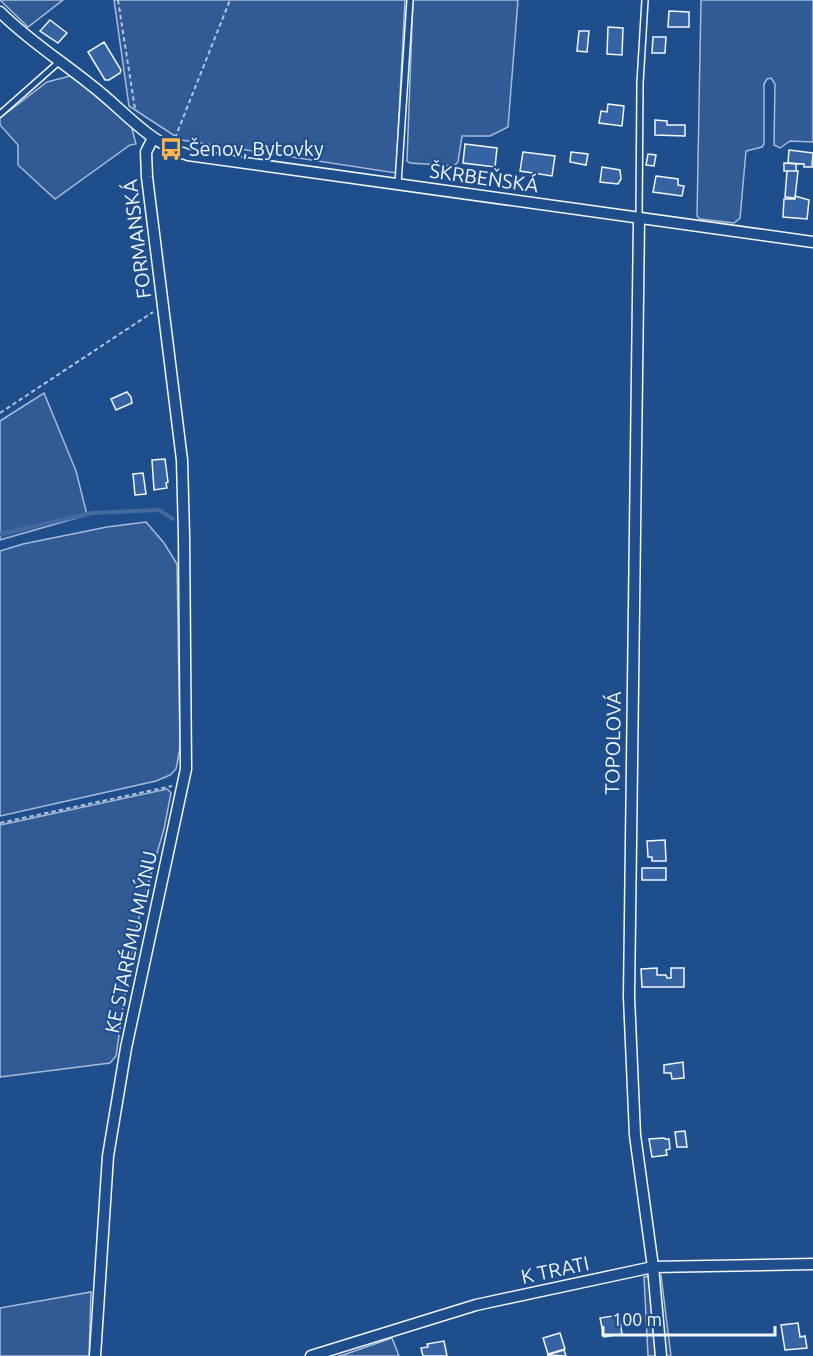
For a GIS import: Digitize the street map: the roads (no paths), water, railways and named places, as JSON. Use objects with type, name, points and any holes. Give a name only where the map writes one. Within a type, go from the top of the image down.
[{"type":"street","points":[[0,12],[93,86],[153,138]]},
{"type":"street","name":"ŠKRBEŇSKÁ","points":[[153,138],[171,150],[207,158],[813,242]]},
{"type":"street","name":"FORMANSKÁ","points":[[153,138],[146,152],[147,177],[182,460],[184,535]]},
{"type":"street","name":"TOPOLOVÁ","points":[[639,219],[628,997],[635,1135],[653,1267],[661,1356]]},
{"type":"street","name":"KE STARÉMU MLÝNU","points":[[95,1356],[108,1156],[126,1048],[186,769],[184,535]]},
{"type":"street","name":"K TRATI","points":[[311,1356],[476,1305],[653,1267],[813,1264]]},
{"type":"lane","points":[[398,184],[410,0]]},
{"type":"lane","points":[[639,219],[640,83],[645,0]]},
{"type":"lane","points":[[0,114],[60,61]]},
{"type":"waterway","points":[[0,534],[92,513],[159,510],[173,519]]},
{"type":"place","name":"Šenov, Bytovky","points":[[171,149]]}]
